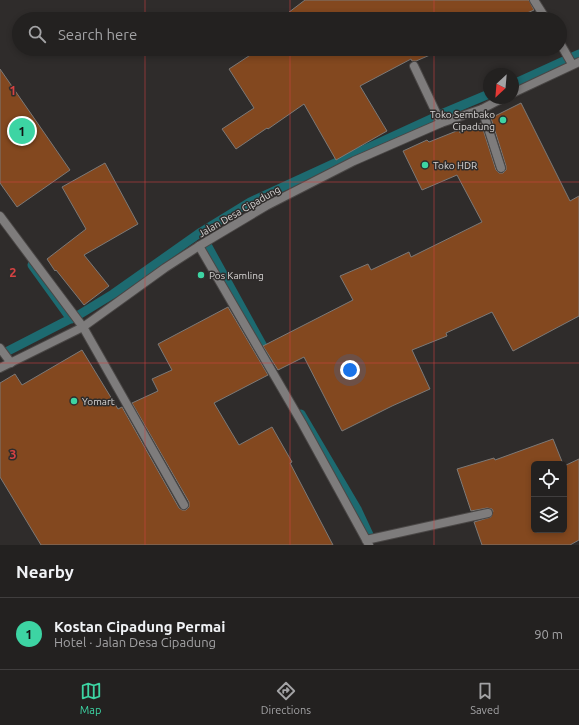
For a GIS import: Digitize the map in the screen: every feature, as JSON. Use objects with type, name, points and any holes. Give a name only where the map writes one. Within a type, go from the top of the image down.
[{"type":"street","points":[[534,0],[542,12]]},
{"type":"street","points":[[519,90],[576,63],[567,52]]},
{"type":"street","points":[[414,66],[441,124]]},
{"type":"street","name":"Jalan Desa Cipadung","points":[[0,368],[83,327],[165,268],[266,206],[354,161],[490,104]]},
{"type":"street","points":[[482,108],[501,168]]},
{"type":"street","points":[[0,216],[83,327],[184,505]]},
{"type":"street","points":[[199,246],[302,423],[367,542],[488,513]]},
{"type":"street","points":[[0,348],[11,363]]},
{"type":"building","points":[[305,0],[529,0],[534,10],[529,12],[289,12]]},
{"type":"building","points":[[249,56],[428,56],[416,61],[412,61],[411,59],[360,86],[387,131],[336,160],[304,104],[236,149],[222,129],[254,108],[229,69]]},
{"type":"building","points":[[0,69],[70,170],[17,207],[0,183]]},
{"type":"building","points":[[521,103],[570,201],[579,196],[579,316],[513,351],[492,312],[446,333],[447,336],[412,350],[430,389],[342,431],[304,357],[278,370],[263,346],[353,300],[340,276],[368,264],[371,270],[409,252],[411,257],[482,222],[457,175],[422,190],[403,151],[427,140],[429,142],[459,130],[460,133],[481,123],[496,170],[499,173],[503,173],[506,170],[506,166],[491,118]]},
{"type":"building","points":[[105,163],[138,224],[84,255],[109,286],[84,305],[56,270],[55,271],[47,259],[86,229],[62,187]]},
{"type":"building","points":[[228,307],[268,375],[214,403],[239,445],[272,427],[292,462],[290,463],[333,545],[41,545],[0,477],[0,383],[15,374],[22,385],[82,350],[118,409],[122,407],[179,508],[186,510],[189,507],[189,502],[132,403],[158,391],[152,379],[172,370],[158,344]]},
{"type":"building","points":[[553,439],[562,461],[531,461],[531,533],[567,533],[567,465],[579,459],[579,540],[570,545],[482,545],[474,522],[491,517],[493,511],[492,509],[487,508],[471,511],[457,469],[494,458],[495,460]]},
{"type":"waterway","points":[[570,58],[579,54]]},
{"type":"waterway","points":[[519,81],[568,59]]},
{"type":"waterway","points":[[439,115],[483,97]]},
{"type":"waterway","points":[[77,316],[113,294],[201,232],[250,202],[435,117]]},
{"type":"waterway","points":[[206,243],[270,359]]},
{"type":"waterway","points":[[32,265],[71,319]]},
{"type":"waterway","points":[[6,352],[74,317]]},
{"type":"waterway","points":[[301,414],[357,509],[370,537]]},
{"type":"place","name":"Toko Sembako Cipadung","points":[[503,120]]},
{"type":"place","name":"Kostan Cipadung Permai","points":[[22,131]]},
{"type":"place","name":"Toko HDR","points":[[425,165]]},
{"type":"place","name":"Pos Kamling","points":[[201,275]]},
{"type":"place","name":"Yomart","points":[[74,401]]}]
